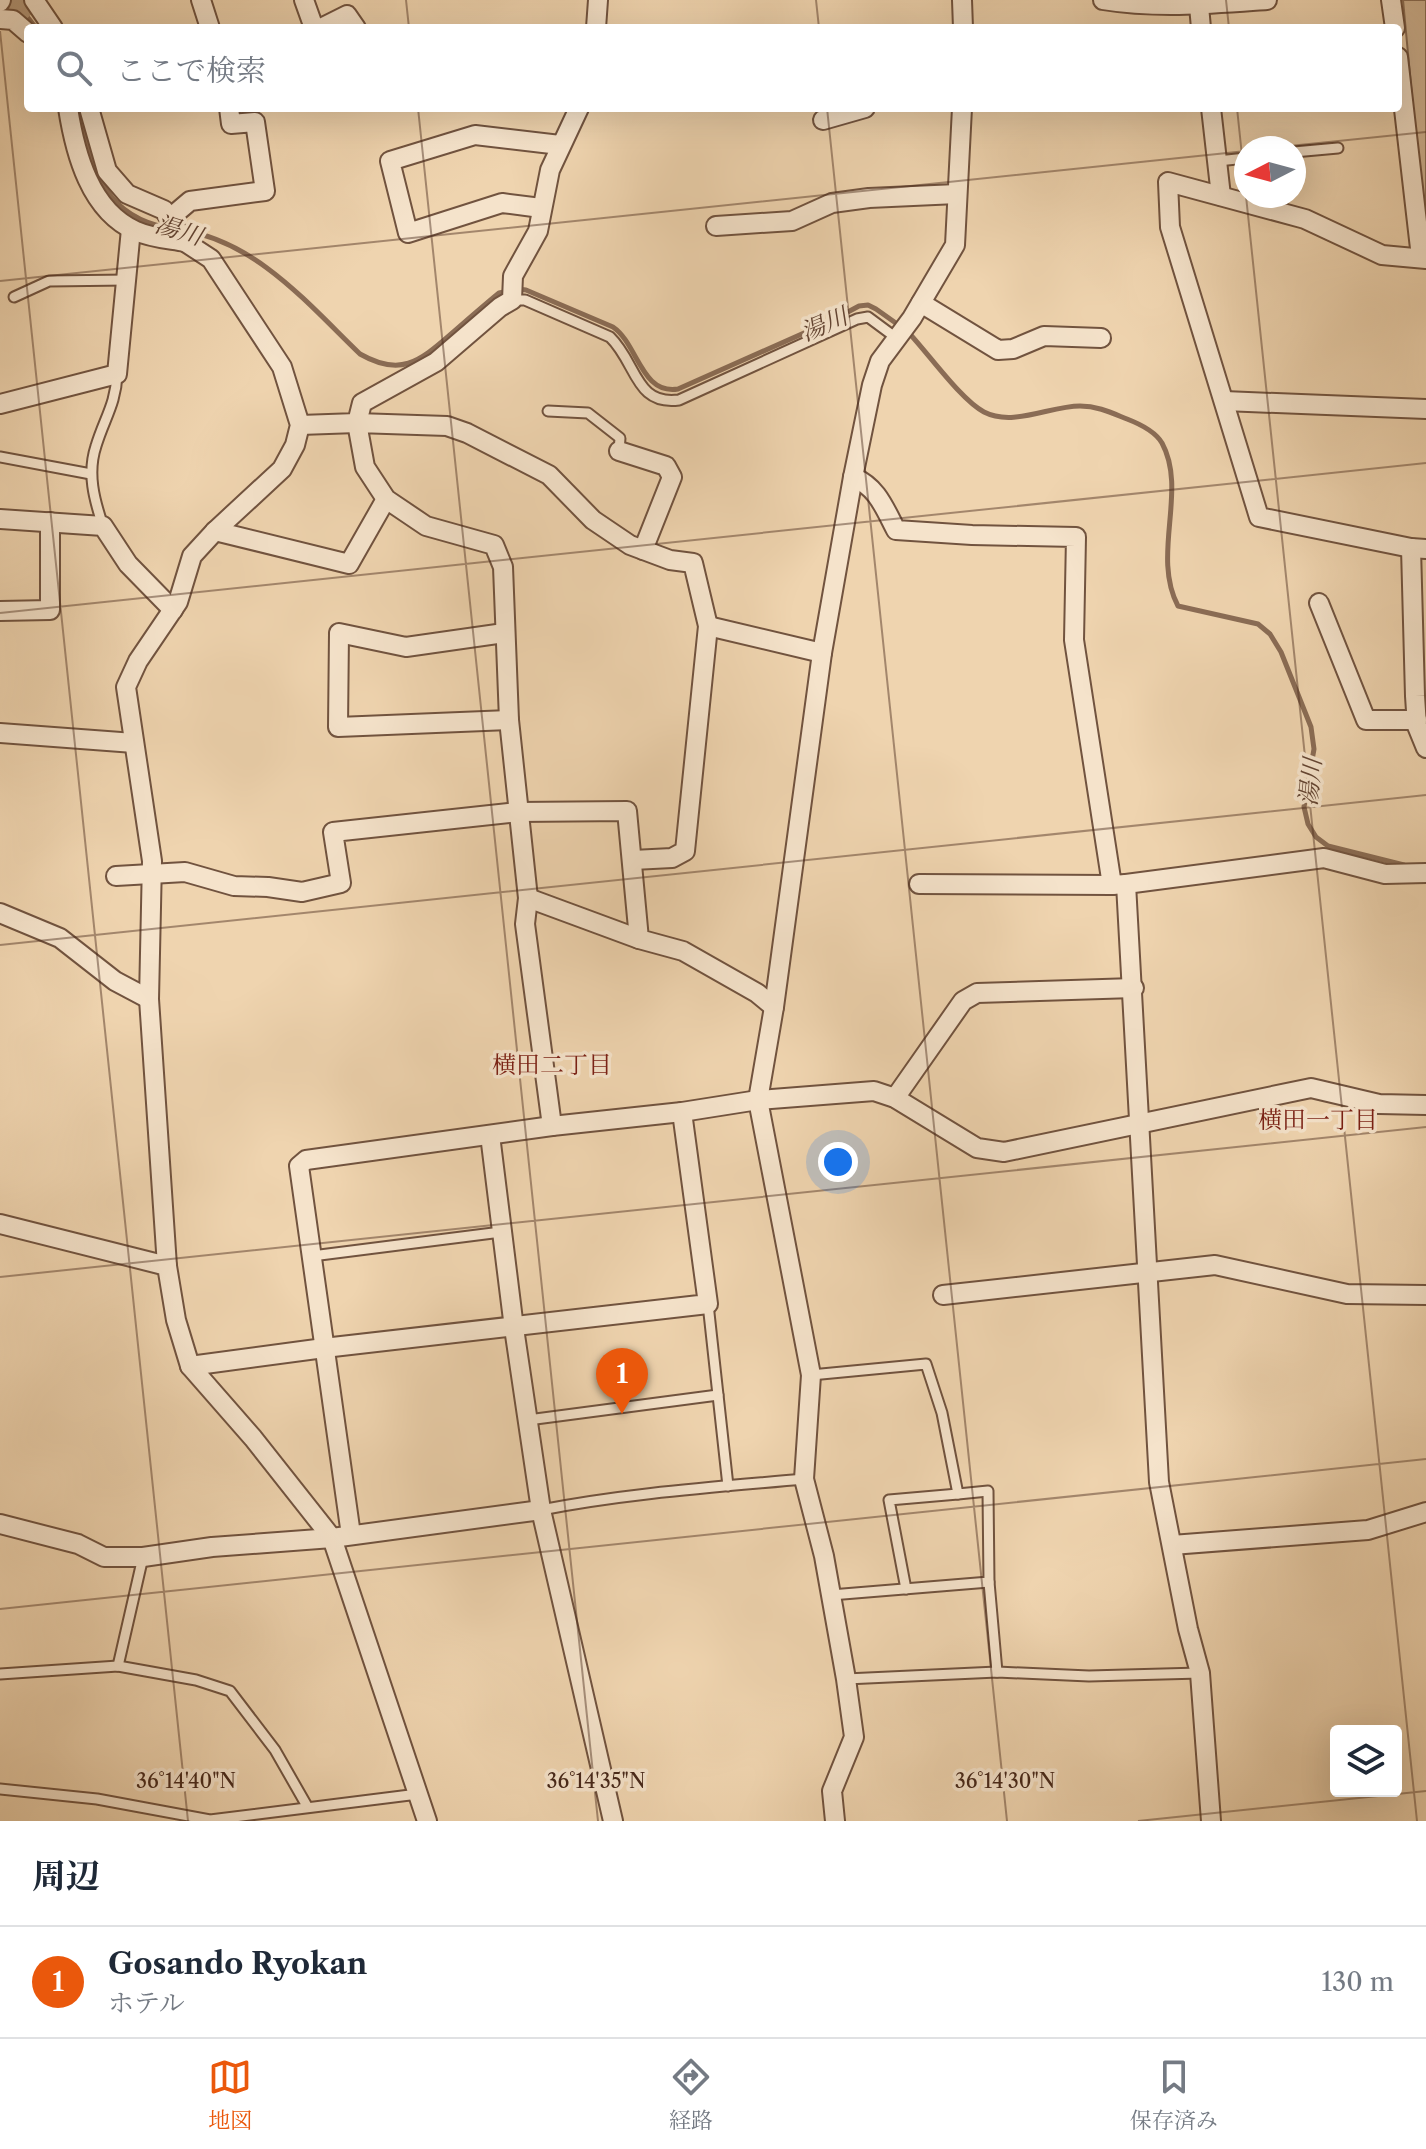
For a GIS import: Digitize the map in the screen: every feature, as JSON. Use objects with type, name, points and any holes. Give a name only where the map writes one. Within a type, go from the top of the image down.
[{"type":"street","points":[[34,0],[50,24]]},
{"type":"street","points":[[201,0],[209,24]]},
{"type":"street","points":[[304,0],[313,24]]},
{"type":"street","points":[[596,24],[598,0]]},
{"type":"street","points":[[962,0],[963,24]]},
{"type":"street","points":[[1103,0],[1131,4],[1267,0]]},
{"type":"street","points":[[1391,0],[1394,24]]},
{"type":"street","points":[[1202,24],[1207,3]]},
{"type":"street","points":[[329,24],[347,15],[353,24]]},
{"type":"street","points":[[0,19],[13,20],[24,30]]},
{"type":"street","points":[[1402,88],[1424,258],[1382,255],[1305,219],[1168,182],[1170,227],[1259,517],[1419,548],[1419,709],[1426,748]]},
{"type":"street","points":[[69,112],[72,136],[93,191],[107,209],[131,229],[185,242],[211,259],[282,367],[300,425],[295,445],[282,469],[192,556],[178,602],[138,661],[126,687],[152,873],[149,999],[167,1266],[176,1320],[190,1366],[341,1536]]},
{"type":"street","points":[[90,112],[107,171],[127,194],[164,210],[185,242]]},
{"type":"street","points":[[170,218],[190,201],[265,191],[255,122],[231,124],[230,112]]},
{"type":"street","points":[[552,1126],[525,924],[528,898],[509,720],[503,567],[494,545],[426,526],[386,499],[365,467],[357,423],[362,403],[436,362],[512,300],[513,276],[538,231],[550,170],[577,112]]},
{"type":"street","points":[[823,120],[851,112]]},
{"type":"street","points":[[835,1821],[832,1791],[854,1737],[824,1556],[804,1479],[811,1375],[758,1100],[774,1007],[822,653],[853,477],[880,361],[921,303],[955,245],[962,112]]},
{"type":"street","points":[[1212,112],[1221,196]]},
{"type":"street","points":[[541,208],[502,203],[408,233],[390,161],[475,135],[560,145]]},
{"type":"street","points":[[716,226],[792,221],[832,203],[869,198],[957,194]]},
{"type":"street","points":[[0,404],[117,374],[131,229]]},
{"type":"street","points":[[921,303],[998,350],[1013,349],[1044,336],[1101,338]]},
{"type":"street","points":[[1224,401],[1426,409]]},
{"type":"street","points":[[300,425],[447,426],[467,433],[549,475],[593,520],[630,545],[670,560],[693,563],[708,626],[685,851],[672,858],[633,860]]},
{"type":"street","points":[[619,451],[666,466],[672,477],[643,550]]},
{"type":"street","points":[[853,477],[869,484],[877,493],[896,530],[1076,537],[1074,640],[1119,884],[1134,988],[1159,1482],[1200,1673],[1211,1821]]},
{"type":"street","points":[[215,531],[349,564],[386,499]]},
{"type":"street","points":[[0,519],[103,526],[128,564],[173,610]]},
{"type":"street","points":[[0,611],[50,610],[50,522]]},
{"type":"street","points":[[1319,603],[1366,720],[1419,709]]},
{"type":"street","points":[[708,626],[822,653]]},
{"type":"street","points":[[504,633],[406,647],[339,633],[338,727],[509,720]]},
{"type":"street","points":[[0,733],[134,743]]},
{"type":"street","points":[[116,876],[185,872],[234,886],[302,892],[341,883],[333,832],[518,812],[627,811],[639,939]]},
{"type":"street","points":[[919,884],[1119,884],[1324,858],[1385,874],[1426,873]]},
{"type":"street","points":[[528,898],[639,939],[683,951],[757,993],[774,1007]]},
{"type":"street","points":[[0,913],[60,938],[115,981],[149,999]]},
{"type":"street","points":[[895,1098],[963,1001],[977,993],[1134,988]]},
{"type":"street","points":[[427,1821],[341,1536],[324,1348],[299,1166],[306,1160],[758,1100],[874,1091],[895,1098],[977,1148],[1004,1152],[1311,1088],[1379,1104],[1426,1105]]},
{"type":"street","points":[[190,1366],[708,1304],[682,1112]]},
{"type":"street","points":[[490,1135],[541,1510],[613,1821]]},
{"type":"street","points":[[0,1224],[167,1266]]},
{"type":"street","points":[[943,1295],[1215,1265],[1347,1294],[1426,1295]]},
{"type":"street","points":[[0,1524],[78,1544],[104,1557],[143,1557],[541,1510]]},
{"type":"street","points":[[1172,1545],[1368,1530],[1426,1512]]},
{"type":"lane","points":[[1306,151],[1338,148]]},
{"type":"lane","points":[[1218,161],[1234,159]]},
{"type":"lane","points":[[14,297],[49,281],[127,280]]},
{"type":"lane","points":[[512,300],[525,300],[610,337],[646,392],[656,400],[667,402],[679,400],[857,319],[868,317],[895,337]]},
{"type":"lane","points":[[103,526],[93,496],[91,474],[95,447],[117,392],[117,374]]},
{"type":"lane","points":[[548,411],[588,413],[620,438],[619,451]]},
{"type":"lane","points":[[0,457],[91,474]]},
{"type":"lane","points":[[312,1256],[501,1232]]},
{"type":"lane","points":[[708,1304],[728,1486]]},
{"type":"lane","points":[[811,1375],[926,1364],[942,1413],[958,1494]]},
{"type":"lane","points":[[528,1420],[718,1395]]},
{"type":"lane","points":[[541,1510],[804,1479]]},
{"type":"lane","points":[[906,1589],[889,1500],[988,1491],[989,1582],[997,1672]]},
{"type":"lane","points":[[118,1666],[143,1557]]},
{"type":"lane","points":[[831,1595],[989,1582]]},
{"type":"lane","points":[[0,1674],[118,1666],[196,1680],[230,1691],[275,1750],[307,1806]]},
{"type":"lane","points":[[846,1679],[997,1672],[1089,1676],[1200,1673]]},
{"type":"lane","points":[[0,1789],[97,1799],[210,1820],[418,1794]]},
{"type":"shaded area","points":[[1403,0],[1426,0],[1426,246]]},
{"type":"waterway","name":"湯川","points":[[17,0],[18,5]]},
{"type":"waterway","name":"湯川","points":[[1,9],[18,5],[33,24]]},
{"type":"waterway","name":"湯川","points":[[79,112],[95,168],[114,199],[127,212],[168,228]]},
{"type":"waterway","name":"湯川","points":[[182,230],[234,247],[258,261],[301,296],[360,354],[387,365],[408,363],[428,353],[499,293],[509,291]]},
{"type":"waterway","name":"湯川","points":[[518,289],[613,327],[648,377],[666,389],[678,389],[859,306],[868,305],[900,326]]},
{"type":"waterway","name":"湯川","points":[[908,332],[955,387],[984,412],[995,416],[1019,417],[1068,407],[1093,407],[1137,423],[1159,439],[1169,462],[1172,482],[1168,566],[1178,606],[1258,624],[1270,634],[1281,652],[1311,727],[1314,749],[1304,807],[1308,824],[1316,837],[1328,846],[1404,865]]},
{"type":"place","name":"Gosando Ryokan","points":[[622,1414]]},
{"type":"district","name":"横田二丁目","points":[[552,1064]]},
{"type":"district","name":"横田一丁目","points":[[1318,1119]]}]
